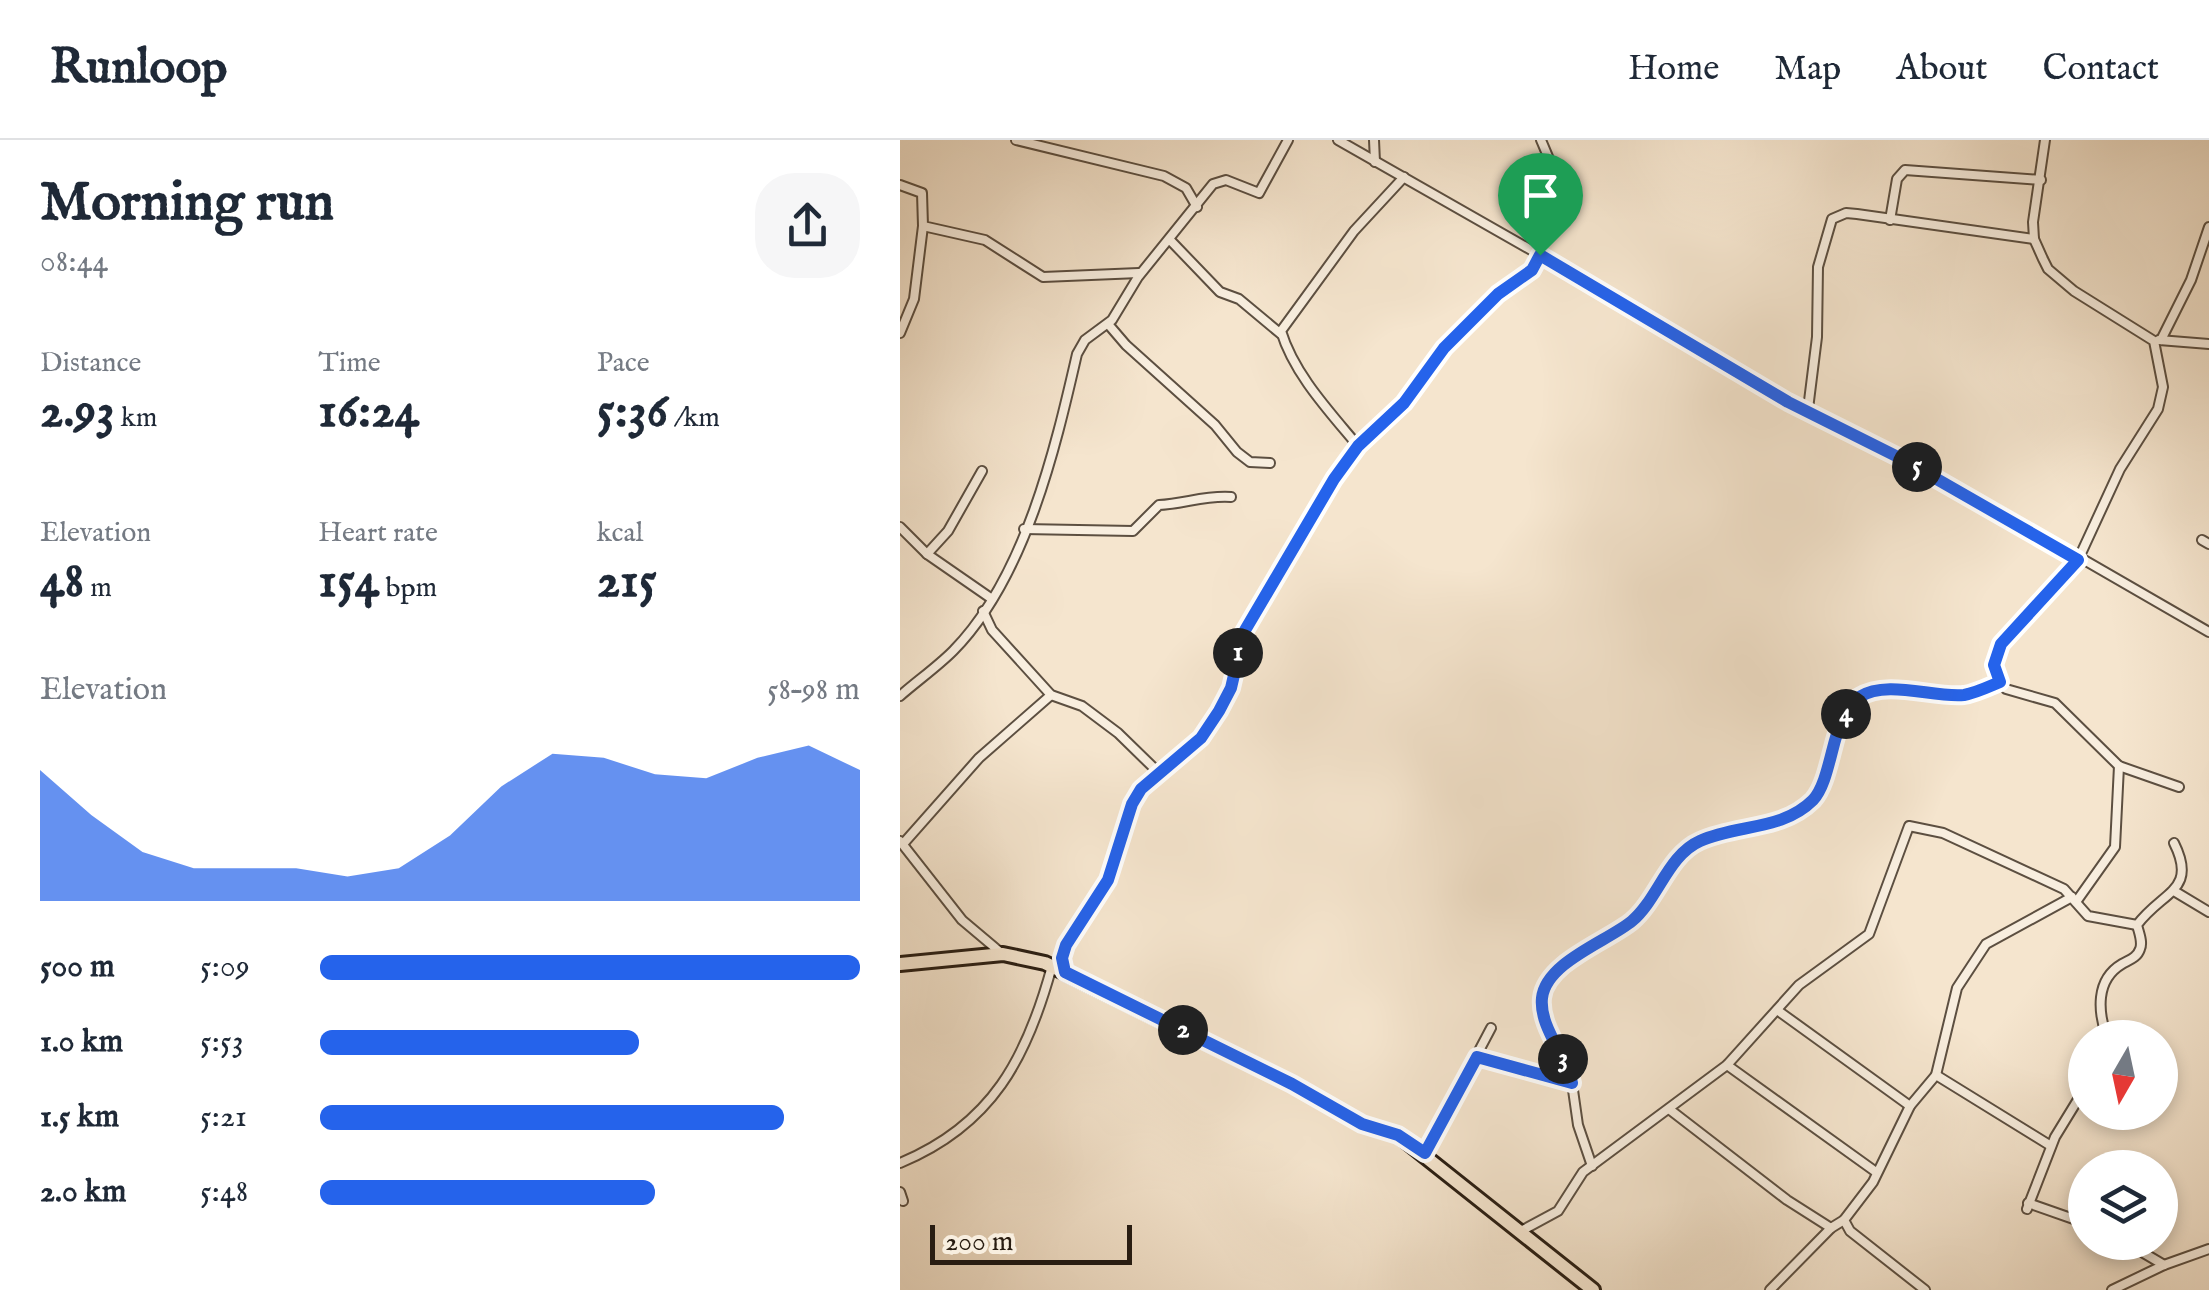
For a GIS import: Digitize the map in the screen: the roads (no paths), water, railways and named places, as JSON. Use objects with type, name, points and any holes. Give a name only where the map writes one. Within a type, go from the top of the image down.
[{"type":"main road","points":[[900,964],[1003,954],[1058,969],[1292,1084],[1362,1124],[1398,1135],[1593,1290]]},
{"type":"street","points":[[1016,140],[1164,176],[1186,188],[1197,207]]},
{"type":"street","points":[[900,696],[953,651],[1008,573],[1052,463],[1078,354],[1085,340],[1108,324],[1143,272],[1213,184],[1221,180],[1259,192],[1288,140]]},
{"type":"street","points":[[1338,140],[1788,402],[1994,508],[2078,560],[2209,632]]},
{"type":"street","points":[[1374,140],[1375,162]]},
{"type":"street","points":[[900,1163],[960,1130],[998,1093],[1036,1022],[1066,945],[1108,880],[1132,804],[1159,773],[1201,738],[1227,698],[1244,632],[1324,493],[1358,446],[1404,403],[1444,348],[1498,294],[1532,270],[1540,255],[1553,186],[1552,166],[1541,140]]},
{"type":"street","points":[[2045,140],[2034,239],[2056,277],[2158,340],[2209,344]]},
{"type":"street","points":[[1890,220],[1897,179],[1905,170],[2041,180]]},
{"type":"street","points":[[1280,334],[1354,231],[1404,177]]},
{"type":"street","points":[[900,185],[922,194],[923,226],[914,299],[900,333]]},
{"type":"street","points":[[1808,409],[1819,306],[1818,267],[1832,220],[1846,214],[2034,239]]},
{"type":"street","points":[[923,226],[985,240],[1043,277],[1124,276],[1143,272]]},
{"type":"street","points":[[2178,788],[2118,766],[2054,703],[2012,691],[2000,682],[1994,665],[2001,644],[2078,560],[2120,469],[2161,402],[2158,340],[2191,280],[2209,227]]},
{"type":"street","points":[[1170,240],[1220,292],[1238,299],[1280,334],[1324,406],[1358,446]]},
{"type":"street","points":[[1108,324],[1215,425],[1237,452],[1255,464],[1270,463]]},
{"type":"street","points":[[927,554],[948,531],[982,471]]},
{"type":"street","points":[[1024,529],[1133,531],[1159,506],[1231,497]]},
{"type":"street","points":[[900,527],[927,554],[992,599]]},
{"type":"street","points":[[983,611],[992,630],[1051,695],[1082,706],[1118,733],[1159,773]]},
{"type":"street","points":[[1592,1166],[1578,1125],[1572,1083],[1542,1008],[1544,990],[1578,952],[1610,937],[1638,916],[1689,847],[1711,837],[1768,825],[1814,799],[1845,715],[1858,697],[1881,690],[1964,694],[2000,682]]},
{"type":"street","points":[[1003,954],[962,920],[902,843],[979,758],[1051,695]]},
{"type":"street","points":[[1770,1290],[1830,1228],[1844,1220],[1870,1186],[1910,1106],[1936,1075],[1957,988],[1986,944],[2074,899],[2115,847],[2118,766]]},
{"type":"street","points":[[1522,1231],[1558,1212],[1576,1179],[1727,1065],[1799,985],[1869,934],[1909,826],[1954,838],[2064,889],[2088,916],[2137,926]]},
{"type":"street","points":[[2101,1020],[2102,992],[2109,974],[2140,949],[2137,926],[2162,898],[2174,892],[2185,865],[2174,843]]},
{"type":"street","points":[[2174,892],[2209,912]]},
{"type":"street","points":[[1777,1010],[1910,1106]]},
{"type":"street","points":[[1425,1153],[1491,1028]]},
{"type":"street","points":[[1477,1057],[1572,1083]]},
{"type":"street","points":[[1727,1065],[1876,1172]]},
{"type":"street","points":[[1936,1075],[2051,1146]]},
{"type":"street","points":[[1669,1109],[1787,1200],[1830,1228]]},
{"type":"street","points":[[2068,1117],[2051,1146],[2028,1206],[2068,1218]]},
{"type":"street","points":[[1844,1220],[1850,1231],[1925,1290]]},
{"type":"street","points":[[2112,1290],[2209,1249]]},
{"type":"street","points":[[2156,1260],[2164,1265]]}]
